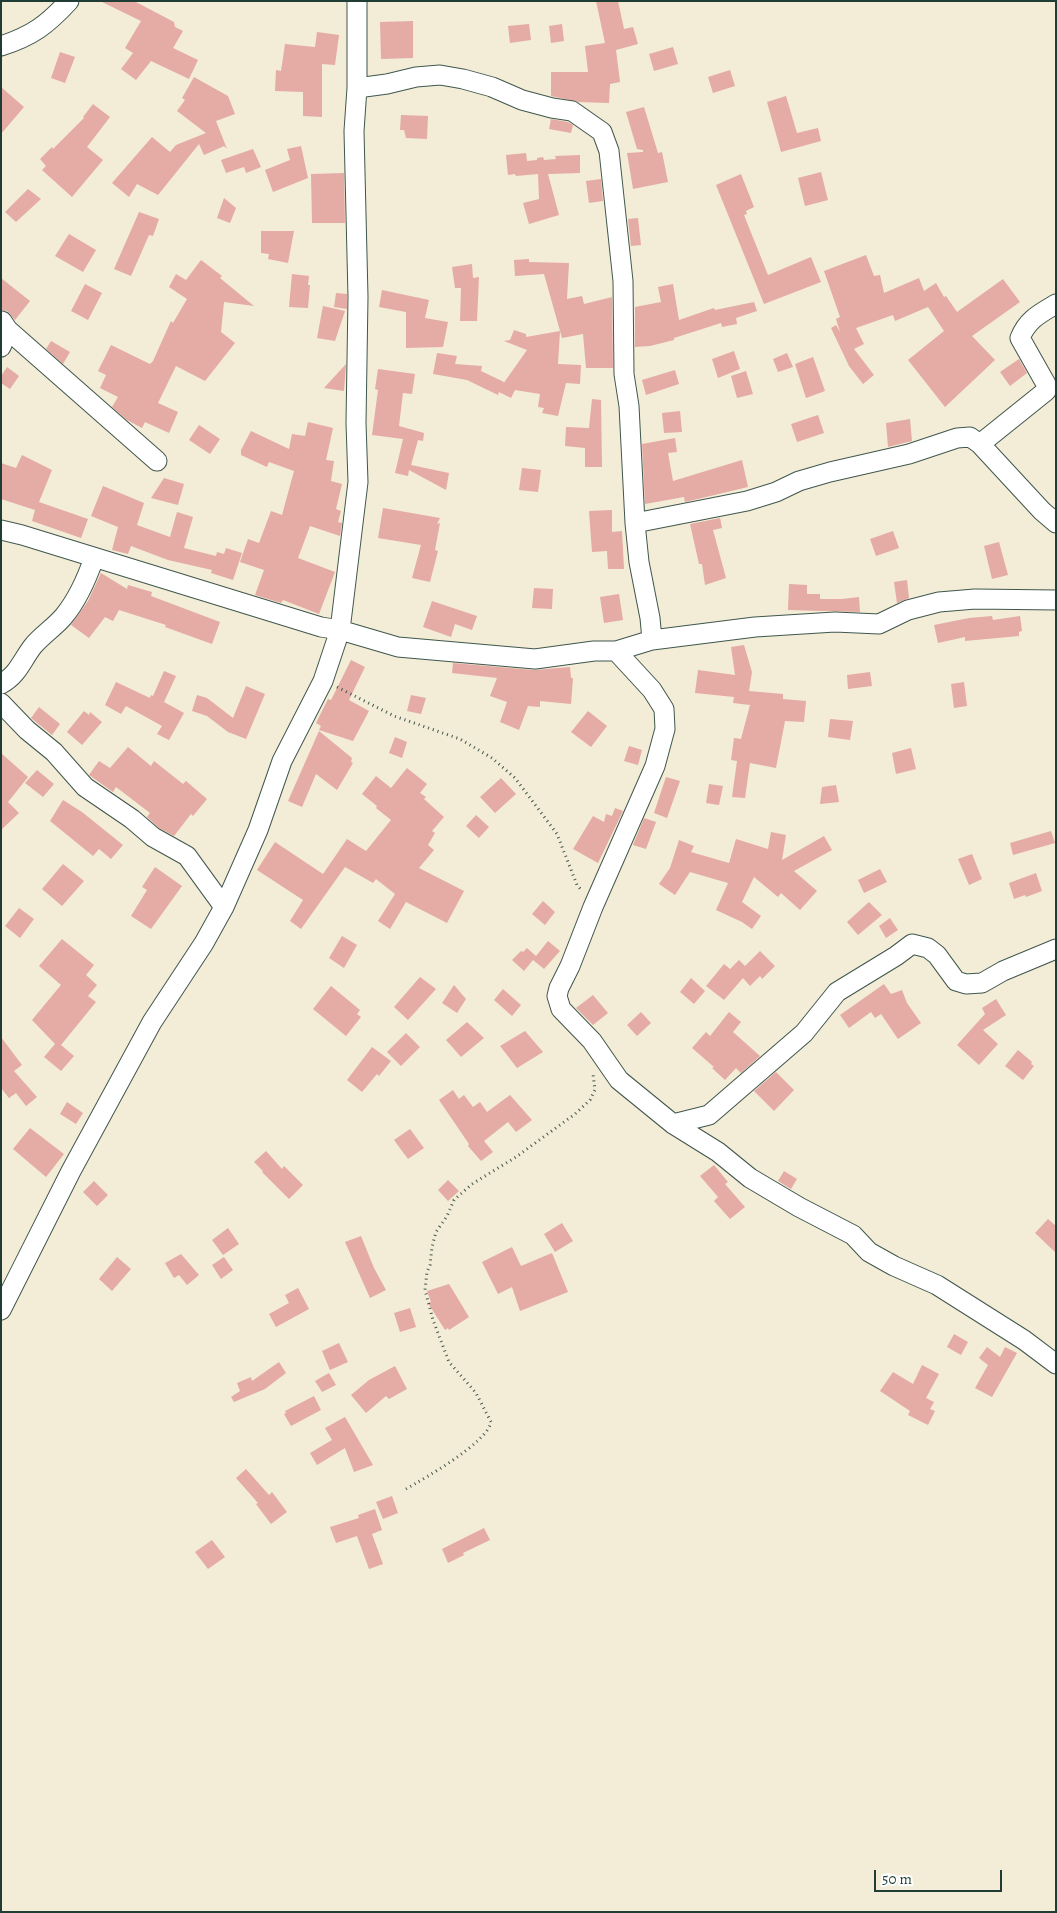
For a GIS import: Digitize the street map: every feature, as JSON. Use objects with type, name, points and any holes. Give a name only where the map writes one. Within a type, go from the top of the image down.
[{"type":"street","points":[[1,46],[23,39],[52,20],[69,1]]},
{"type":"street","points":[[1,1310],[7,1283],[71,1171],[152,1022],[204,943],[224,907],[258,830],[282,761],[323,681],[340,630],[358,482],[356,423],[358,297],[354,131],[357,88],[357,1]]},
{"type":"street","points":[[357,88],[388,84],[416,77],[440,75],[492,88],[522,100],[572,111],[602,132],[609,151],[623,281],[624,374],[629,406],[635,523],[639,562],[650,618],[652,640]]},
{"type":"street","points":[[980,444],[1046,391],[1046,384],[1020,338],[1024,328],[1032,318],[1056,304]]},
{"type":"street","points":[[4,332],[156,461]]},
{"type":"street","points":[[635,523],[747,501],[830,472],[909,454],[957,438],[970,437],[980,444],[1042,511],[1056,522]]},
{"type":"street","points":[[1,530],[22,534],[94,558],[322,627],[340,630],[398,647],[535,659],[594,651],[616,651],[652,640],[755,627],[835,622],[879,624],[908,610],[939,602],[975,599],[1056,600]]},
{"type":"street","points":[[1,684],[10,679],[33,646],[64,617],[84,583],[94,558]]},
{"type":"street","points":[[616,651],[652,690],[664,709],[664,729],[655,766],[559,988],[558,996],[562,1009],[592,1041],[620,1080],[673,1124],[718,1152],[750,1178],[799,1207],[853,1234],[869,1252],[894,1266],[937,1285],[1024,1340],[1056,1364]]},
{"type":"street","points":[[1,703],[27,730],[54,752],[85,787],[132,819],[153,837],[187,856],[224,907]]},
{"type":"street","points":[[673,1124],[709,1115],[804,1033],[837,992],[912,944],[928,948],[937,955],[956,981],[966,984],[982,983],[1003,970],[1056,949]]},
{"type":"path","points":[[323,681],[394,716],[460,739],[492,758],[509,772],[525,790],[557,834],[577,885],[594,908]]},
{"type":"path","points":[[406,1489],[437,1471],[484,1436],[491,1422],[476,1393],[449,1362],[428,1304],[425,1281],[436,1232],[447,1216],[454,1200],[472,1184],[516,1157],[585,1107],[595,1090],[592,1073],[592,1041]]},
{"type":"building","points":[[100,1],[134,1],[174,22],[175,27],[183,31],[173,48],[198,60],[189,79],[151,61],[136,80],[121,69],[133,53],[125,48],[141,21]]},
{"type":"building","points":[[596,1],[618,1],[624,29],[633,27],[638,44],[616,50],[620,82],[610,84],[609,103],[578,102],[551,96],[551,72],[588,72],[585,46],[605,43]]},
{"type":"building","points":[[413,21],[413,58],[381,59],[380,22]]},
{"type":"building","points":[[529,24],[531,40],[510,43],[508,26]]},
{"type":"building","points":[[562,24],[564,41],[551,43],[549,26]]},
{"type":"building","points":[[317,32],[339,35],[335,65],[322,64],[322,117],[303,116],[303,92],[275,91],[276,70],[281,71],[285,44],[315,47]]},
{"type":"building","points":[[673,47],[678,64],[654,71],[649,54]]},
{"type":"building","points":[[60,52],[75,57],[65,83],[51,78]]},
{"type":"building","points":[[730,70],[735,86],[713,93],[708,77]]},
{"type":"building","points":[[194,77],[228,96],[235,114],[216,121],[227,149],[224,146],[204,155],[199,144],[158,195],[137,184],[129,197],[112,183],[152,137],[170,152],[176,145],[206,133],[177,111],[185,100],[182,98]]},
{"type":"building","points":[[1,87],[24,107],[1,134]]},
{"type":"building","points":[[786,96],[797,133],[818,128],[821,141],[781,152],[767,102]]},
{"type":"building","points":[[93,104],[110,117],[87,147],[103,160],[72,197],[42,170],[46,166],[40,159],[52,147],[53,149],[84,118]]},
{"type":"building","points":[[644,107],[658,153],[662,152],[668,182],[633,189],[627,153],[643,152],[643,150],[637,149],[626,112]]},
{"type":"building","points":[[401,115],[428,116],[427,139],[406,138],[404,130],[400,130]]},
{"type":"building","points":[[551,119],[568,122],[573,125],[571,133],[549,129]]},
{"type":"building","points":[[301,146],[308,178],[273,192],[265,170],[290,160],[287,149]]},
{"type":"building","points":[[253,149],[261,167],[246,173],[244,167],[226,173],[221,160]]},
{"type":"building","points":[[526,153],[527,161],[543,157],[544,160],[556,159],[555,156],[580,155],[580,173],[548,174],[559,215],[529,224],[523,203],[539,199],[538,174],[508,175],[506,155]]},
{"type":"building","points":[[821,172],[828,200],[805,206],[798,178]]},
{"type":"building","points":[[344,173],[345,223],[312,223],[311,174]]},
{"type":"building","points":[[741,174],[754,207],[746,211],[747,214],[744,215],[768,275],[811,257],[821,282],[764,304],[716,185]]},
{"type":"building","points":[[601,179],[603,201],[589,203],[586,181]]},
{"type":"building","points":[[28,189],[41,199],[16,222],[5,212]]},
{"type":"building","points":[[224,198],[236,208],[230,223],[217,218]]},
{"type":"building","points":[[139,212],[159,219],[153,236],[149,235],[131,276],[114,269]]},
{"type":"building","points":[[638,218],[641,245],[631,246],[628,219]]},
{"type":"building","points":[[261,231],[294,231],[288,263],[268,259],[269,254],[261,253]]},
{"type":"building","points":[[69,234],[96,250],[83,272],[55,256]]},
{"type":"building","points":[[866,255],[874,276],[880,275],[884,293],[919,278],[924,291],[936,283],[944,297],[946,296],[957,312],[1003,279],[1020,302],[972,336],[995,360],[945,407],[908,360],[944,331],[928,307],[895,321],[893,315],[856,328],[864,344],[854,349],[874,375],[863,384],[849,366],[831,328],[836,325],[840,332],[836,319],[840,317],[824,271]]},
{"type":"building","points":[[529,259],[529,262],[569,263],[567,299],[582,296],[584,304],[612,297],[613,368],[586,368],[583,334],[562,338],[544,274],[515,276],[514,260]]},
{"type":"building","points":[[201,260],[222,276],[220,278],[254,306],[224,302],[221,332],[235,343],[205,381],[176,366],[158,403],[178,412],[169,433],[145,422],[142,428],[127,420],[112,407],[118,397],[100,388],[106,375],[98,371],[111,345],[150,364],[153,361],[171,321],[173,323],[187,299],[169,287],[176,274],[186,280]]},
{"type":"building","points":[[472,264],[473,278],[479,277],[477,321],[460,321],[461,288],[455,288],[452,267]]},
{"type":"building","points":[[292,274],[309,276],[308,308],[289,307]]},
{"type":"building","points":[[1,278],[30,301],[15,320],[7,311],[1,310]]},
{"type":"building","points":[[85,284],[102,293],[88,320],[71,311]]},
{"type":"building","points":[[673,284],[679,320],[714,308],[715,310],[754,302],[757,311],[736,318],[737,324],[722,327],[721,323],[674,338],[674,340],[650,346],[635,347],[635,307],[661,302],[658,287]]},
{"type":"building","points":[[382,290],[429,300],[425,318],[448,322],[443,347],[406,348],[406,312],[379,307]]},
{"type":"building","points":[[336,293],[347,294],[347,309],[334,307]]},
{"type":"building","points":[[323,306],[345,311],[335,341],[317,338]]},
{"type":"building","points":[[514,330],[526,334],[526,337],[560,331],[558,364],[581,365],[580,384],[566,383],[558,416],[542,413],[544,408],[538,407],[540,394],[515,390],[511,398],[499,392],[498,395],[467,380],[433,374],[437,353],[457,356],[455,364],[482,366],[481,371],[504,382],[503,384],[527,350],[504,341],[510,340]]},
{"type":"building","points":[[51,341],[70,352],[63,364],[46,349]]},
{"type":"building","points":[[734,351],[740,369],[718,378],[712,359]]},
{"type":"building","points":[[787,353],[793,367],[778,372],[773,359]]},
{"type":"building","points":[[813,357],[825,391],[806,398],[795,364]]},
{"type":"building","points":[[1019,359],[1027,373],[1010,386],[1000,372]]},
{"type":"building","points":[[346,364],[344,391],[324,388]]},
{"type":"building","points":[[7,367],[19,376],[10,389],[1,383],[1,376]]},
{"type":"building","points":[[378,369],[415,374],[412,394],[403,393],[399,426],[424,433],[423,441],[418,440],[411,465],[449,473],[446,490],[409,470],[408,476],[395,473],[403,439],[372,435],[378,390],[375,389]]},
{"type":"building","points":[[675,370],[679,384],[646,395],[642,380]]},
{"type":"building","points":[[746,371],[753,394],[737,398],[731,376]]},
{"type":"building","points":[[592,399],[601,400],[602,467],[585,467],[585,448],[565,446],[566,427],[589,428]]},
{"type":"building","points":[[680,411],[682,432],[664,433],[662,413]]},
{"type":"building","points":[[818,415],[824,433],[797,442],[791,424]]},
{"type":"building","points":[[910,419],[912,441],[888,447],[886,423]]},
{"type":"building","points":[[308,422],[333,428],[326,460],[334,461],[331,481],[342,484],[336,509],[341,511],[338,522],[342,523],[340,536],[310,526],[298,558],[335,572],[319,614],[283,600],[281,603],[255,595],[264,570],[240,562],[248,539],[259,543],[271,511],[282,515],[294,471],[269,462],[267,467],[241,455],[241,450],[251,431],[289,449],[292,434],[305,436]]},
{"type":"building","points":[[199,425],[220,439],[210,454],[189,440]]},
{"type":"building","points":[[675,438],[677,452],[668,453],[673,481],[742,460],[748,487],[685,502],[684,497],[645,504],[642,444]]},
{"type":"building","points":[[22,455],[52,470],[39,502],[88,519],[81,538],[32,521],[35,510],[1,499],[1,463],[16,468]]},
{"type":"building","points":[[522,468],[541,470],[538,492],[519,490]]},
{"type":"building","points":[[164,478],[184,484],[178,505],[151,498]]},
{"type":"building","points":[[103,486],[144,503],[137,525],[170,537],[177,512],[193,517],[184,548],[216,556],[217,552],[224,554],[226,548],[242,553],[233,580],[211,573],[212,570],[168,560],[131,546],[128,554],[112,550],[118,527],[91,516]]},
{"type":"building","points":[[383,508],[440,518],[437,524],[440,523],[435,550],[438,551],[430,582],[412,578],[421,545],[378,538]]},
{"type":"building","points":[[612,510],[612,532],[622,531],[624,569],[608,569],[607,551],[592,552],[589,511]]},
{"type":"building","points":[[720,518],[722,528],[713,530],[726,578],[705,585],[702,564],[699,564],[690,524]]},
{"type":"building","points":[[893,531],[899,548],[876,556],[870,539]]},
{"type":"building","points":[[999,542],[1008,575],[992,579],[984,546]]},
{"type":"building","points":[[101,573],[127,589],[128,585],[152,592],[151,596],[220,622],[212,644],[165,627],[166,625],[119,610],[113,621],[105,617],[89,638],[71,625],[88,601]]},
{"type":"building","points":[[907,580],[909,598],[897,603],[894,582]]},
{"type":"building","points":[[789,584],[807,585],[807,594],[820,594],[820,599],[859,597],[860,612],[788,610]]},
{"type":"building","points":[[534,588],[553,589],[552,609],[532,608]]},
{"type":"building","points":[[619,594],[623,620],[604,623],[600,597]]},
{"type":"building","points":[[432,601],[477,616],[472,630],[455,624],[451,637],[423,627]]},
{"type":"building","points":[[992,616],[993,620],[1020,616],[1022,631],[1019,632],[1019,636],[965,641],[965,637],[938,643],[934,625],[969,618]]},
{"type":"building","points":[[744,645],[752,672],[749,691],[783,694],[783,699],[806,701],[804,722],[785,721],[776,768],[750,763],[745,798],[732,797],[737,761],[731,760],[734,738],[741,739],[750,705],[733,703],[734,697],[695,693],[698,670],[735,675],[731,647]]},
{"type":"building","points":[[351,660],[365,667],[349,700],[369,711],[353,741],[319,730],[321,726],[316,723],[328,699],[331,700]]},
{"type":"building","points":[[453,663],[534,670],[570,667],[571,678],[573,678],[571,704],[540,701],[540,707],[528,706],[519,730],[500,722],[507,702],[490,696],[497,678],[452,673]]},
{"type":"building","points":[[164,671],[176,676],[164,702],[184,713],[169,740],[157,734],[162,726],[126,706],[121,714],[105,705],[116,682],[150,698],[151,695],[153,696]]},
{"type":"building","points":[[870,672],[872,686],[848,689],[847,675]]},
{"type":"building","points":[[964,682],[967,706],[954,708],[951,684]]},
{"type":"building","points":[[246,686],[265,694],[246,739],[228,732],[207,716],[192,711],[197,695],[207,698],[233,718]]},
{"type":"building","points":[[411,695],[426,698],[421,714],[407,711]]},
{"type":"building","points":[[39,707],[60,724],[52,735],[31,718]]},
{"type":"building","points":[[84,711],[89,715],[90,712],[102,722],[82,745],[67,732]]},
{"type":"building","points":[[588,711],[607,726],[591,747],[571,732]]},
{"type":"building","points":[[830,719],[853,721],[850,740],[828,737]]},
{"type":"building","points":[[319,731],[352,758],[351,762],[353,763],[337,790],[316,774],[302,807],[288,801]]},
{"type":"building","points":[[395,737],[407,742],[402,758],[389,753]]},
{"type":"building","points":[[629,746],[642,750],[638,765],[624,761]]},
{"type":"building","points":[[128,747],[151,766],[154,761],[183,784],[186,781],[207,799],[193,816],[191,814],[174,836],[159,828],[147,817],[150,813],[116,787],[113,792],[89,775],[99,761],[110,768]]},
{"type":"building","points":[[911,748],[916,769],[896,774],[892,753]]},
{"type":"building","points":[[1,753],[28,777],[8,802],[19,813],[1,830]]},
{"type":"building","points":[[407,768],[427,784],[420,793],[444,817],[432,831],[435,833],[428,845],[434,850],[419,868],[464,891],[447,923],[406,902],[390,929],[378,921],[395,894],[376,879],[373,883],[345,867],[301,929],[290,921],[303,900],[257,870],[275,842],[323,874],[347,839],[366,851],[391,820],[362,794],[376,776],[391,788]]},
{"type":"building","points":[[37,770],[54,784],[43,797],[25,783]]},
{"type":"building","points":[[666,777],[680,781],[667,818],[654,813]]},
{"type":"building","points":[[501,778],[516,794],[495,813],[480,797]]},
{"type":"building","points":[[709,784],[723,786],[719,805],[706,803]]},
{"type":"building","points":[[836,785],[839,802],[820,804],[822,787]]},
{"type":"building","points":[[63,800],[82,812],[123,845],[111,859],[99,849],[93,856],[50,821]]},
{"type":"building","points":[[615,808],[623,811],[598,863],[573,849],[593,816],[604,822],[606,814],[612,816]]},
{"type":"building","points":[[476,815],[489,827],[479,838],[466,826]]},
{"type":"building","points":[[644,818],[656,822],[646,849],[633,845]]},
{"type":"building","points":[[1051,831],[1055,843],[1013,855],[1010,843]]},
{"type":"building","points":[[771,832],[786,835],[782,860],[824,836],[832,850],[794,871],[817,891],[800,910],[781,893],[778,897],[754,877],[742,902],[761,916],[752,929],[742,922],[716,910],[728,883],[690,872],[675,895],[659,884],[670,868],[679,840],[694,846],[691,852],[729,863],[736,839],[768,849]]},
{"type":"building","points":[[972,854],[982,879],[969,885],[958,859]]},
{"type":"building","points":[[63,864],[84,881],[62,906],[42,889]]},
{"type":"building","points":[[155,867],[182,886],[151,929],[131,916],[147,890],[142,887]]},
{"type":"building","points":[[880,869],[887,882],[864,893],[858,880]]},
{"type":"building","points":[[1036,873],[1042,891],[1014,899],[1009,883]]},
{"type":"building","points":[[543,901],[555,912],[545,925],[532,914]]},
{"type":"building","points":[[869,902],[882,915],[858,935],[847,922]]},
{"type":"building","points":[[19,908],[34,919],[20,938],[5,926]]},
{"type":"building","points":[[890,918],[898,930],[886,938],[879,926]]},
{"type":"building","points":[[342,936],[357,945],[344,968],[329,958]]},
{"type":"building","points":[[62,939],[94,965],[86,975],[97,985],[88,996],[96,1002],[61,1045],[74,1056],[61,1071],[44,1057],[55,1044],[32,1020],[61,985],[39,966]]},
{"type":"building","points":[[548,941],[560,951],[544,969],[533,960],[524,971],[512,960],[527,948],[536,956]]},
{"type":"building","points":[[760,951],[775,966],[762,979],[760,976],[750,986],[743,978],[724,1000],[706,986],[724,964],[730,969],[739,960],[745,966]]},
{"type":"building","points":[[420,977],[436,989],[408,1020],[394,1007]]},
{"type":"building","points":[[691,978],[705,991],[694,1004],[680,992]]},
{"type":"building","points":[[884,984],[891,994],[902,990],[907,1003],[921,1023],[898,1039],[881,1014],[875,1018],[871,1012],[849,1028],[840,1015]]},
{"type":"building","points":[[454,985],[466,999],[457,1013],[442,1003]]},
{"type":"building","points":[[331,986],[360,1010],[357,1014],[361,1017],[346,1036],[313,1009]]},
{"type":"building","points":[[503,989],[521,1005],[512,1016],[494,1000]]},
{"type":"building","points":[[593,995],[608,1013],[593,1025],[576,1008]]},
{"type":"building","points":[[996,999],[1006,1015],[983,1030],[998,1044],[979,1065],[957,1045],[985,1014],[982,1008]]},
{"type":"building","points":[[641,1012],[651,1023],[637,1036],[627,1025]]},
{"type":"building","points":[[729,1012],[741,1022],[733,1032],[760,1056],[741,1073],[736,1068],[725,1080],[712,1068],[714,1067],[692,1048],[706,1032],[710,1036]]},
{"type":"building","points":[[467,1022],[484,1038],[461,1057],[446,1040]]},
{"type":"building","points":[[525,1031],[543,1052],[517,1068],[500,1046]]},
{"type":"building","points":[[406,1033],[420,1047],[401,1066],[387,1052]]},
{"type":"building","points":[[1,1037],[22,1065],[14,1071],[37,1097],[26,1106],[16,1093],[9,1098],[1,1088]]},
{"type":"building","points":[[372,1047],[391,1061],[362,1092],[347,1080]]},
{"type":"building","points":[[1018,1050],[1034,1066],[1023,1080],[1005,1066]]},
{"type":"building","points":[[776,1072],[794,1090],[774,1111],[754,1091]]},
{"type":"building","points":[[453,1090],[459,1099],[464,1095],[473,1107],[480,1102],[487,1112],[510,1095],[532,1120],[516,1132],[508,1122],[484,1141],[493,1152],[481,1161],[468,1146],[469,1144],[439,1100]]},
{"type":"building","points":[[67,1102],[83,1113],[76,1124],[60,1114]]},
{"type":"building","points":[[30,1128],[64,1154],[46,1177],[13,1149]]},
{"type":"building","points":[[410,1129],[424,1148],[408,1159],[394,1140]]},
{"type":"building","points":[[266,1151],[282,1169],[284,1166],[303,1185],[289,1199],[254,1162]]},
{"type":"building","points":[[714,1165],[728,1182],[725,1184],[745,1207],[730,1219],[714,1201],[718,1197],[700,1176]]},
{"type":"building","points":[[784,1171],[797,1179],[791,1189],[778,1181]]},
{"type":"building","points":[[448,1180],[459,1191],[448,1201],[438,1190]]},
{"type":"building","points":[[94,1181],[108,1195],[97,1206],[83,1192]]},
{"type":"building","points":[[1048,1219],[1056,1226],[1056,1253],[1035,1233]]},
{"type":"building","points":[[562,1223],[573,1241],[555,1252],[544,1234]]},
{"type":"building","points":[[228,1228],[239,1244],[223,1255],[212,1240]]},
{"type":"building","points":[[361,1236],[374,1268],[386,1290],[370,1298],[345,1242]]},
{"type":"building","points":[[512,1247],[521,1266],[552,1253],[568,1292],[520,1311],[512,1287],[498,1294],[482,1262]]},
{"type":"building","points":[[181,1254],[199,1275],[187,1285],[179,1275],[174,1278],[165,1263]]},
{"type":"building","points":[[117,1257],[131,1269],[112,1291],[99,1279]]},
{"type":"building","points":[[224,1257],[233,1270],[221,1279],[212,1265]]},
{"type":"building","points":[[449,1284],[469,1317],[449,1330],[448,1328],[445,1330],[428,1303],[431,1302],[427,1291]]},
{"type":"building","points":[[298,1288],[309,1309],[276,1327],[269,1314],[289,1303],[285,1295]]},
{"type":"building","points":[[410,1308],[416,1327],[400,1332],[394,1313]]},
{"type":"building","points":[[954,1334],[968,1342],[961,1355],[947,1347]]},
{"type":"building","points":[[339,1343],[348,1362],[330,1370],[322,1351]]},
{"type":"building","points":[[987,1347],[1000,1357],[1005,1347],[1017,1353],[992,1397],[975,1388],[988,1365],[979,1358]]},
{"type":"building","points":[[279,1362],[286,1373],[265,1389],[234,1402],[231,1397],[240,1391],[237,1383],[251,1377],[252,1381]]},
{"type":"building","points":[[922,1365],[939,1374],[926,1398],[934,1402],[930,1409],[935,1411],[928,1425],[908,1415],[910,1411],[880,1391],[893,1372],[913,1384]]},
{"type":"building","points":[[395,1366],[407,1389],[389,1399],[386,1396],[366,1413],[351,1395],[369,1380]]},
{"type":"building","points":[[329,1373],[336,1385],[322,1392],[315,1381]]},
{"type":"building","points":[[314,1396],[321,1410],[291,1426],[284,1414],[286,1413],[285,1411]]},
{"type":"building","points":[[345,1417],[373,1465],[354,1472],[345,1448],[317,1465],[310,1453],[332,1440],[325,1428]]},
{"type":"building","points":[[246,1469],[269,1495],[272,1492],[287,1512],[271,1524],[256,1504],[258,1503],[236,1478]]},
{"type":"building","points":[[392,1496],[398,1513],[383,1519],[376,1502]]},
{"type":"building","points":[[375,1509],[382,1530],[372,1534],[383,1564],[369,1569],[357,1536],[336,1543],[330,1527],[359,1518],[358,1515]]},
{"type":"building","points":[[484,1528],[490,1540],[463,1553],[464,1555],[448,1563],[442,1549]]},
{"type":"building","points":[[212,1540],[225,1557],[208,1569],[195,1552]]}]
